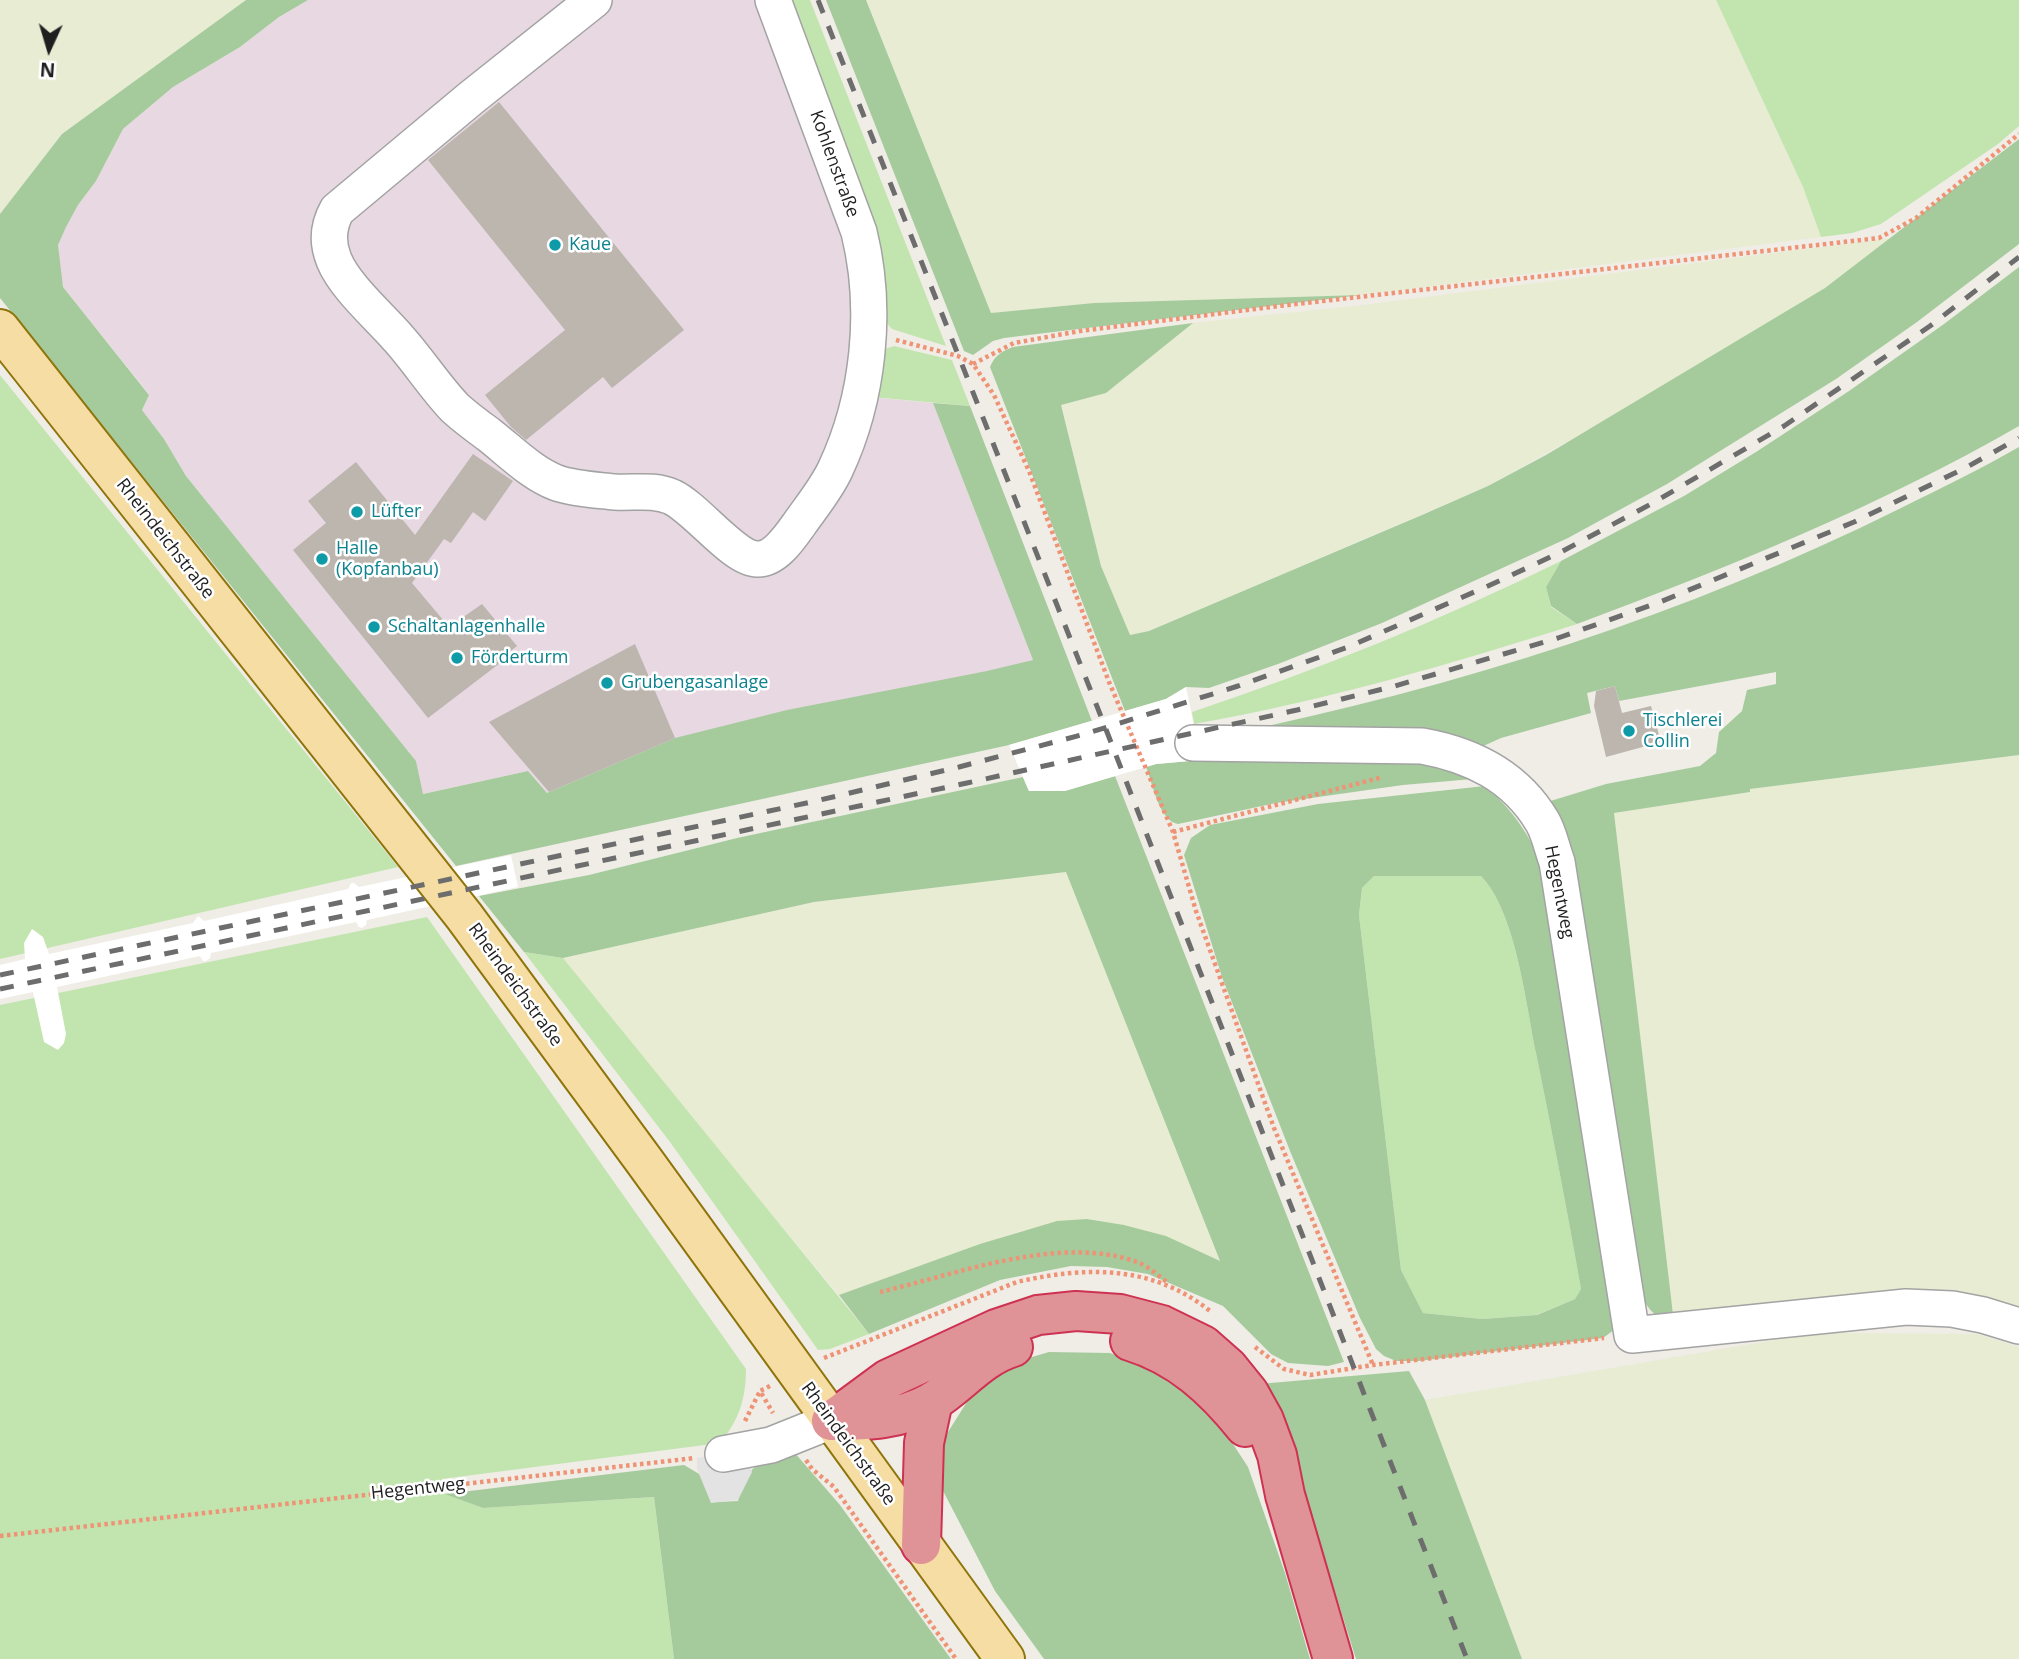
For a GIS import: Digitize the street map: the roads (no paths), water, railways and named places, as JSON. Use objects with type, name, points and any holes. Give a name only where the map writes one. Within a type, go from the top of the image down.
[{"type":"highway","points":[[831,1421],[888,1379],[996,1329],[1038,1315],[1076,1311],[1120,1314],[1162,1325],[1203,1345],[1228,1367],[1249,1394],[1264,1420],[1278,1455],[1285,1495],[1333,1659]]},
{"type":"highway","points":[[831,1421],[875,1421],[900,1416],[933,1401],[974,1367],[1005,1349],[1041,1338],[1078,1335],[1116,1337],[1152,1348],[1184,1366],[1207,1384],[1247,1429],[1285,1495]]},
{"type":"highway","points":[[921,1545],[924,1443],[933,1401]]},
{"type":"main road","name":"Rheindeichstraße","points":[[0,330],[464,916],[1005,1659]]},
{"type":"street","name":"Kohlenstraße","points":[[594,0],[337,209],[332,219],[329,240],[334,261],[349,283],[407,347],[455,408],[533,471],[558,483],[615,492],[654,492],[673,498],[705,521],[737,551],[755,560],[769,558],[792,534],[834,472],[860,396],[866,366],[868,334],[866,260],[859,232],[773,0]]},
{"type":"street","name":"Hegentweg","points":[[1192,743],[1422,746],[1453,752],[1493,769],[1518,791],[1543,822],[1557,862],[1632,1335],[1906,1307],[1952,1308],[2019,1326]]},
{"type":"street","points":[[723,1454],[771,1446],[831,1421]]},
{"type":"railway","points":[[818,0],[1100,714],[1467,1659]]},
{"type":"railway","points":[[0,975],[816,801],[959,767],[1085,734],[1238,686],[1348,647],[1559,553],[1651,504],[1784,426],[1930,326],[2019,257]]},
{"type":"railway","points":[[0,989],[967,783],[1395,686],[1558,638],[1660,602],[1854,522],[1967,467],[2019,438]]},
{"type":"place","name":"Kaue","points":[[555,245]]},
{"type":"place","name":"Lüfter","points":[[357,512]]},
{"type":"place","name":"Halle (Kopfanbau)","points":[[322,559]]},
{"type":"place","name":"Schaltanlagenhalle","points":[[374,627]]},
{"type":"place","name":"Förderturm","points":[[457,658]]},
{"type":"place","name":"Grubengasanlage","points":[[607,683]]},
{"type":"place","name":"Tischlerei Collin","points":[[1629,731]]}]
